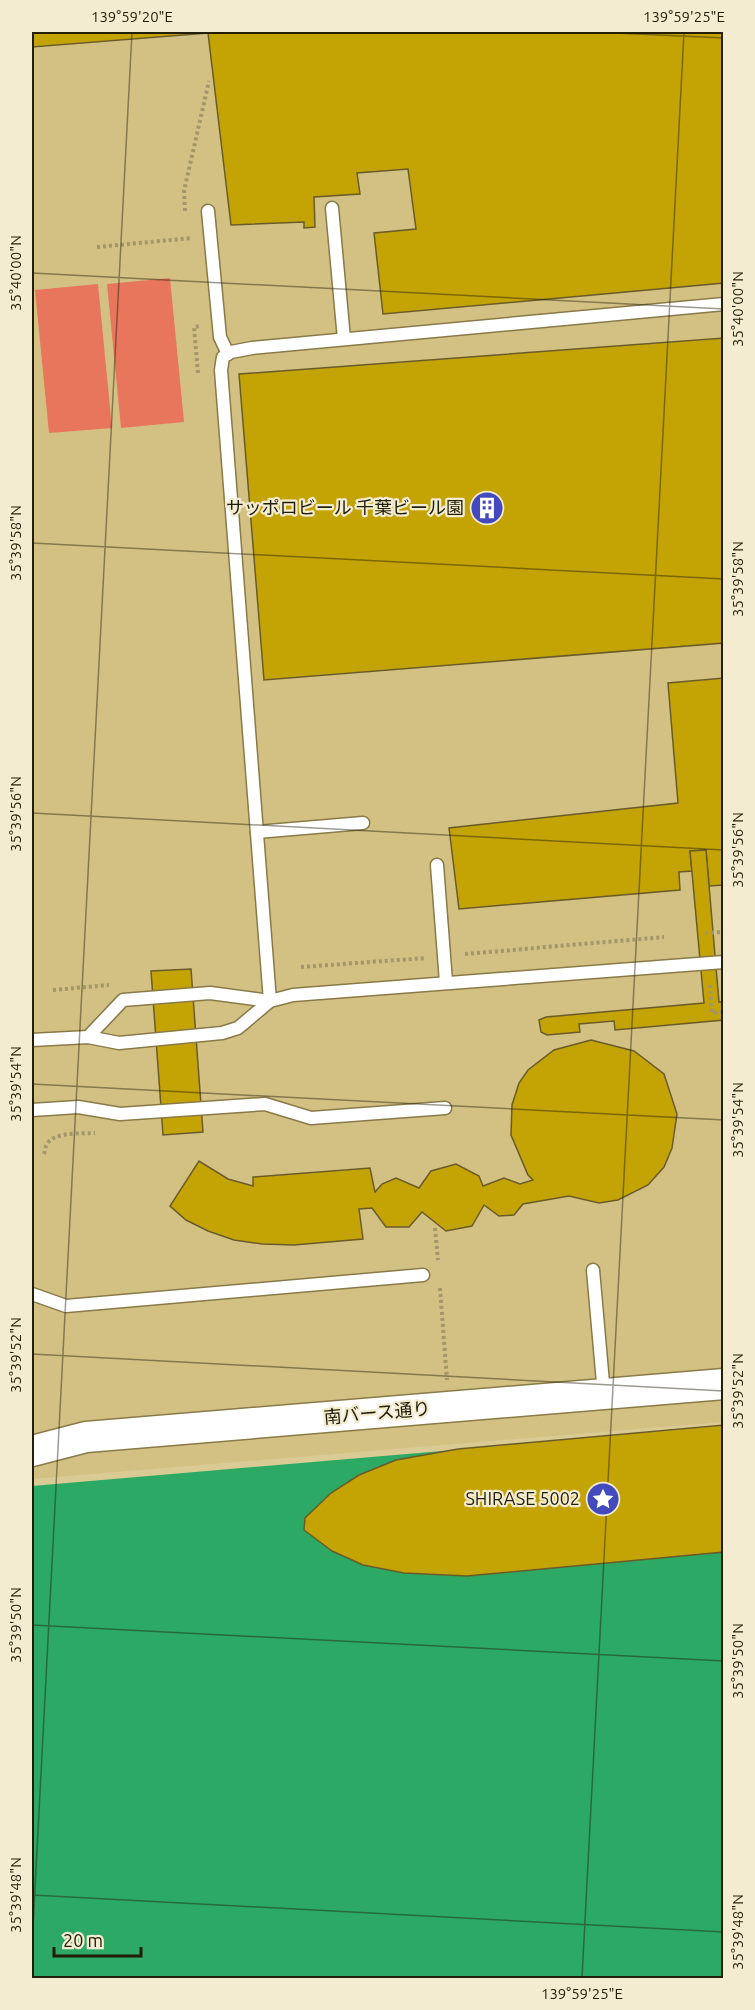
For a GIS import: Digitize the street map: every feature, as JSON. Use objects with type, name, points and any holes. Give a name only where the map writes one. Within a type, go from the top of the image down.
[{"type":"street","name":"南バース通り","points":[[32,1451],[86,1437],[723,1384]]},
{"type":"lane","points":[[332,208],[344,339]]},
{"type":"lane","points":[[208,211],[220,337],[228,354]]},
{"type":"lane","points":[[270,1000],[221,370],[223,357],[252,348],[723,304]]},
{"type":"lane","points":[[257,832],[363,823]]},
{"type":"lane","points":[[437,865],[446,982]]},
{"type":"lane","points":[[88,1037],[123,1000],[210,993],[270,1000],[293,995],[446,982],[723,962]]},
{"type":"lane","points":[[32,1040],[88,1037],[119,1043],[222,1033],[238,1028],[270,1000]]},
{"type":"lane","points":[[32,1110],[78,1107],[120,1114],[265,1104],[311,1118],[445,1108]]},
{"type":"lane","points":[[593,1270],[604,1394]]},
{"type":"lane","points":[[32,1294],[66,1306],[423,1275]]},
{"type":"path","points":[[186,215],[184,191],[209,81]]},
{"type":"path","points":[[97,247],[199,237]]},
{"type":"path","points":[[705,933],[723,932]]},
{"type":"path","points":[[465,954],[664,938]]},
{"type":"path","points":[[295,967],[301,969],[429,958]]},
{"type":"path","points":[[53,990],[119,984]]},
{"type":"path","points":[[710,985],[712,1013],[723,1012]]},
{"type":"path","points":[[435,1228],[438,1266]]},
{"type":"path","points":[[439,1278],[448,1383]]},
{"type":"shaded area","points":[[32,32],[723,32],[723,1422],[32,1479]]},
{"type":"shaded area","points":[[170,278],[184,422],[121,428],[107,284]]},
{"type":"shaded area","points":[[98,284],[112,428],[49,433],[35,290]]},
{"type":"shaded area","points":[[723,1427],[723,1978],[32,1978],[32,1486]]},
{"type":"building","points":[[32,32],[724,32],[724,283],[383,314],[374,233],[416,229],[408,169],[357,173],[360,194],[314,197],[315,227],[304,228],[304,222],[231,225],[208,33],[32,47]]},
{"type":"building","name":"サッポロビール 千葉ビール園","points":[[724,338],[724,643],[264,680],[239,374]]},
{"type":"building","points":[[724,678],[724,885],[709,886],[706,850],[690,851],[692,871],[679,872],[680,890],[459,909],[449,828],[678,803],[668,683]]},
{"type":"building","points":[[706,850],[719,1002],[724,1002],[724,1020],[615,1030],[614,1021],[579,1024],[580,1032],[547,1035],[541,1032],[539,1020],[546,1017],[704,1003],[690,851]]},
{"type":"building","points":[[191,969],[203,1132],[163,1135],[151,971]]},
{"type":"building","points":[[591,1040],[634,1051],[664,1074],[677,1114],[672,1148],[664,1167],[648,1185],[618,1200],[599,1203],[569,1196],[523,1204],[514,1215],[499,1216],[484,1205],[472,1226],[446,1231],[422,1212],[409,1227],[386,1227],[372,1208],[359,1209],[363,1239],[294,1245],[234,1240],[186,1220],[170,1206],[199,1161],[228,1179],[253,1186],[253,1177],[370,1168],[375,1192],[382,1184],[396,1178],[419,1188],[431,1171],[456,1164],[479,1176],[483,1186],[504,1178],[520,1184],[533,1180],[528,1175],[511,1135],[512,1105],[519,1083],[528,1070],[554,1050]]},
{"type":"building","points":[[724,1425],[724,1552],[467,1576],[404,1573],[363,1565],[332,1551],[304,1530],[305,1518],[331,1493],[359,1475],[396,1460],[458,1449]]},
{"type":"place","name":"サッポロビール 千葉ビール園","points":[[487,508]]},
{"type":"place","name":"SHIRASE 5002","points":[[603,1499]]}]
